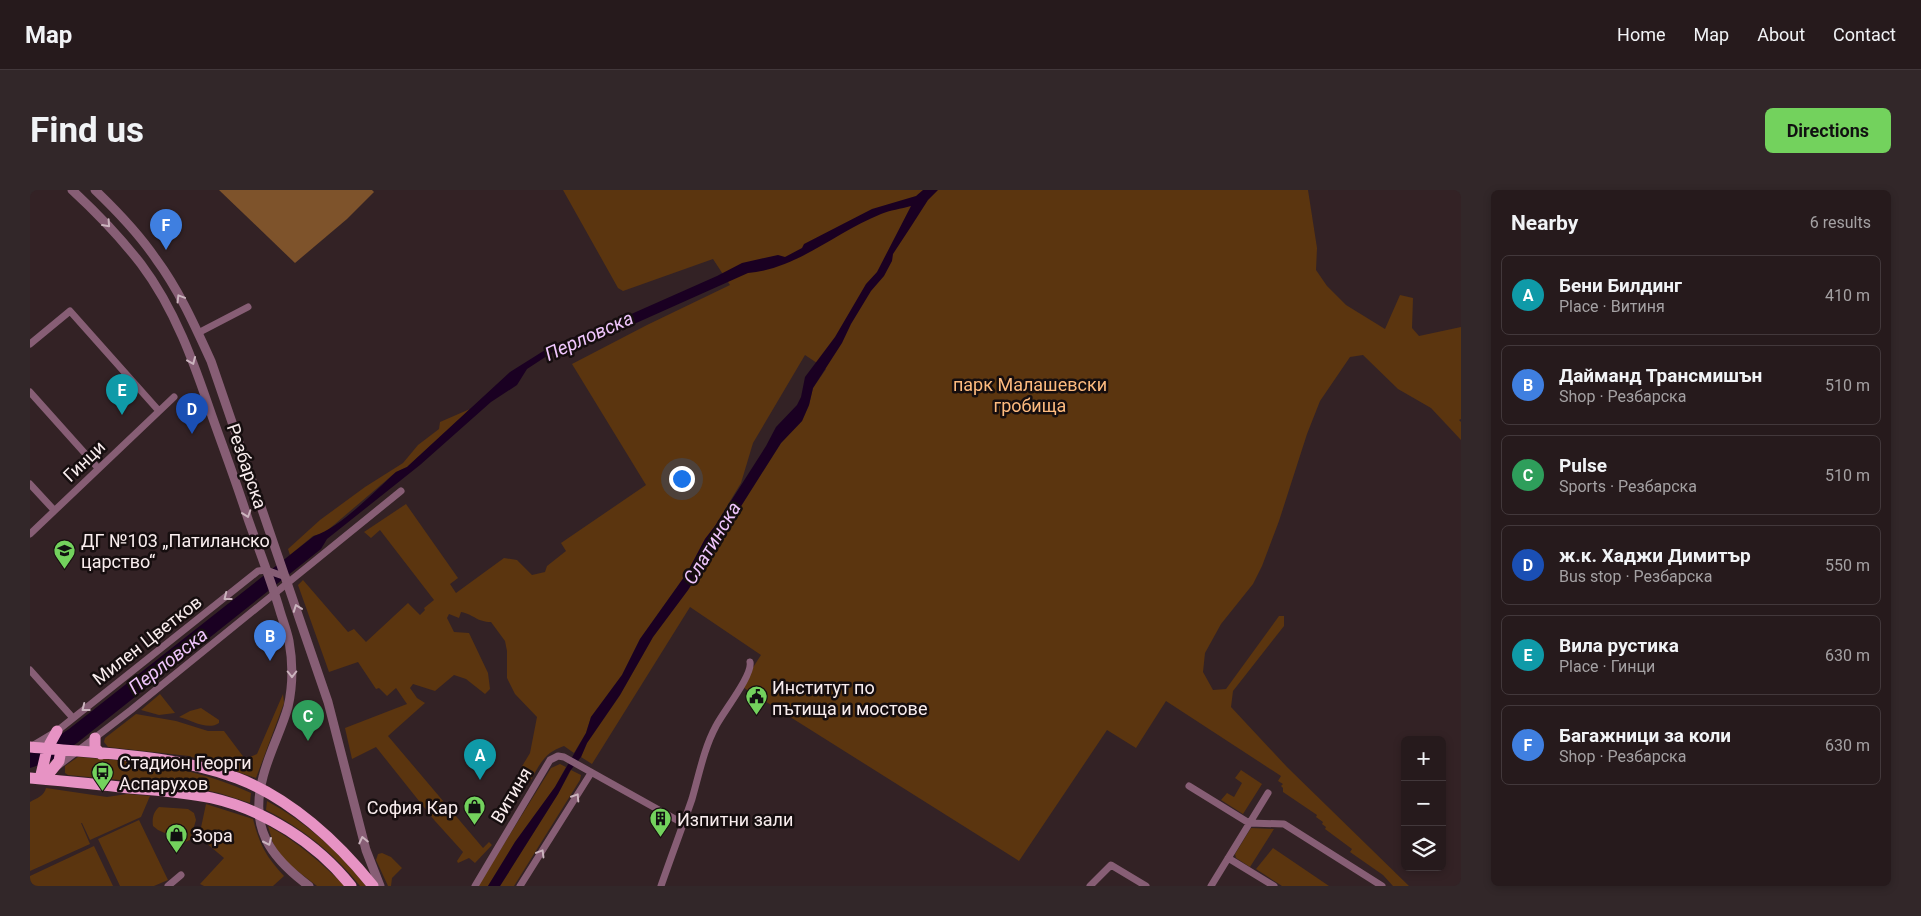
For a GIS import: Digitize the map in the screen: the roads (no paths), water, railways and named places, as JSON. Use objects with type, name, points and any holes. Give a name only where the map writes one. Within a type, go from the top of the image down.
[{"type":"main road","points":[[57,731],[47,749],[35,779],[187,794],[232,803],[274,822],[321,854],[351,886]]},
{"type":"main road","points":[[95,738],[94,748],[101,754]]},
{"type":"main road","points":[[30,747],[170,761],[237,778],[280,800],[318,829],[346,855],[373,886]]},
{"type":"main road","points":[[51,771],[59,761],[61,750]]},
{"type":"street","name":"Резбарска","points":[[72,190],[105,221],[142,266],[172,314],[194,364],[275,593],[289,639],[292,660],[292,683],[282,726],[262,777],[258,802],[260,822],[268,844],[276,858],[290,872],[309,886]]},
{"type":"street","name":"Резбарска","points":[[95,190],[118,213],[156,259],[187,310],[211,361],[328,702],[366,850],[380,886]]},
{"type":"street","points":[[198,333],[248,308]]},
{"type":"street","points":[[30,344],[70,311],[159,411]]},
{"type":"street","points":[[30,392],[98,468]]},
{"type":"street","name":"Гинци","points":[[30,534],[174,397]]},
{"type":"street","points":[[30,484],[54,510]]},
{"type":"street","points":[[35,779],[51,771],[95,738],[275,593],[287,580],[401,491]]},
{"type":"street","points":[[266,570],[287,580]]},
{"type":"street","name":"Милен Цветков","points":[[30,747],[46,740],[258,572],[266,570]]},
{"type":"street","points":[[661,886],[684,824],[710,738],[716,724],[741,686],[751,666],[750,662]]},
{"type":"street","points":[[30,670],[73,718]]},
{"type":"street","name":"Витиня","points":[[475,886],[550,760],[558,756],[564,757],[591,774],[684,824]]},
{"type":"street","points":[[520,886],[591,774]]},
{"type":"street","points":[[1189,786],[1249,823],[1284,824],[1382,886]]},
{"type":"street","points":[[1211,886],[1268,793]]},
{"type":"street","points":[[1228,858],[1274,886]]},
{"type":"street","points":[[1090,886],[1111,865],[1146,886]]},
{"type":"street","points":[[168,886],[182,875]]},
{"type":"water","points":[[923,190],[938,190],[928,200],[893,254],[892,261],[884,276],[871,291],[842,343],[813,388],[809,405],[802,421],[781,443],[688,590],[653,637],[620,695],[587,743],[581,757],[570,771],[558,794],[500,886],[488,886],[515,842],[555,787],[586,733],[591,717],[622,675],[640,639],[687,573],[705,539],[766,446],[776,427],[797,405],[801,397],[805,377],[835,337],[866,284],[877,272],[911,206],[884,213],[864,222],[783,265],[748,273],[634,324],[553,352],[527,369],[517,385],[491,402],[420,465],[327,539],[321,549],[77,743],[49,762],[30,768],[30,752],[37,750],[69,729],[314,536],[346,517],[396,472],[407,467],[510,372],[553,345],[611,323],[742,263],[778,255],[785,257],[802,248],[804,244],[872,209],[916,196]]},
{"type":"place","name":"Багажници за коли","points":[[166,250]]},
{"type":"place","name":"Вила рустика","points":[[122,415]]},
{"type":"place","name":"ж.к. Хаджи Димитър","points":[[192,434]]},
{"type":"place","name":"ДГ №103 „Патиланско царство“","points":[[65,569]]},
{"type":"place","name":"Дайманд Трансмишън","points":[[270,661]]},
{"type":"place","name":"Институт по пътища и мостове","points":[[756,716]]},
{"type":"place","name":"Pulse","points":[[308,741]]},
{"type":"place","name":"Бени Билдинг","points":[[480,780]]},
{"type":"place","name":"Стадион Георги Аспарухов","points":[[103,791]]},
{"type":"place","name":"София Кар","points":[[474,826]]},
{"type":"place","name":"Изпитни зали","points":[[661,838]]},
{"type":"place","name":"Зора","points":[[176,854]]},
{"type":"water label","name":"Перловска","points":[[589,336]]},
{"type":"water label","name":"Слатинска","points":[[712,543]]},
{"type":"water label","name":"Перловска","points":[[168,661]]},
{"type":"park label","name":"парк Малашевски гробища","points":[[1030,394]]}]
